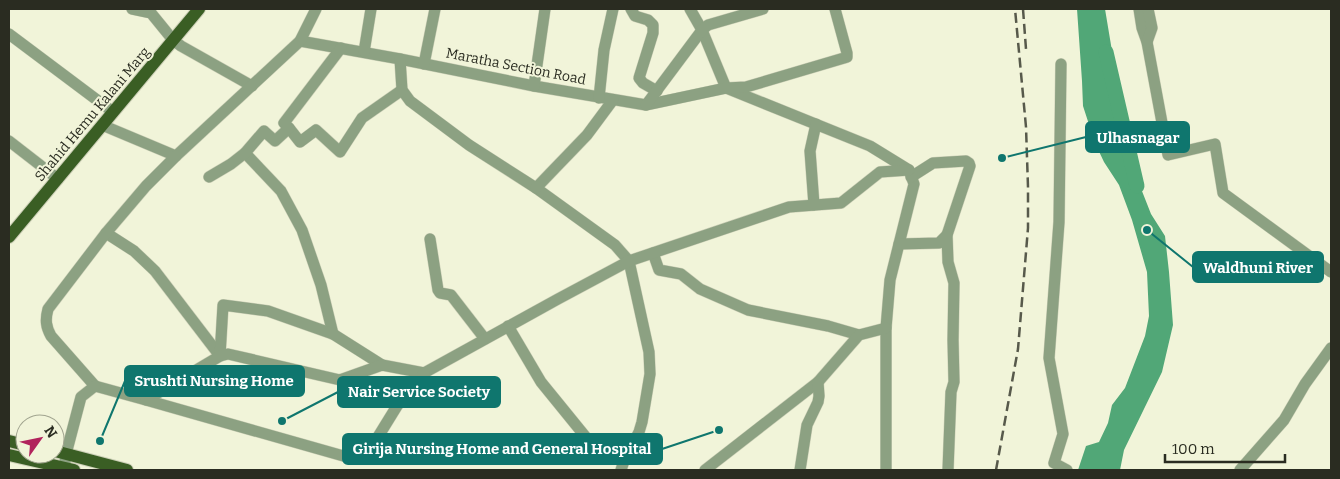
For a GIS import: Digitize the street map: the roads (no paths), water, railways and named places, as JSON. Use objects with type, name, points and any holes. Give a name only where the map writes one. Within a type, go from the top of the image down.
[{"type":"main road","name":"Shahid Hemu Kalani Marg","points":[[10,232],[58,179],[199,9]]},
{"type":"main road","points":[[65,454],[127,470]]},
{"type":"main road","points":[[9,455],[67,469]]},
{"type":"street","points":[[132,9],[151,12],[180,46],[252,86]]},
{"type":"street","points":[[316,9],[300,41],[146,186],[106,233],[48,309],[46,328],[95,386],[354,459],[362,458],[368,453],[397,406],[424,373],[629,261],[790,208],[841,202],[880,172],[910,174],[933,163],[966,161],[970,166],[947,235],[948,262],[954,283],[954,382],[951,392],[948,470]]},
{"type":"street","points":[[364,52],[372,9]]},
{"type":"street","points":[[424,64],[435,9]]},
{"type":"street","points":[[534,86],[545,9]]},
{"type":"street","points":[[599,98],[604,50],[613,9]]},
{"type":"street","points":[[632,9],[635,16],[648,20],[653,25],[653,33],[640,78],[642,83],[656,91]]},
{"type":"street","points":[[690,9],[702,30],[726,88],[870,146],[910,174],[914,184],[890,280],[886,328],[886,470]]},
{"type":"street","points":[[646,105],[702,30],[708,25],[763,9]]},
{"type":"street","name":"Maratha Section Road","points":[[300,41],[534,86],[646,105],[726,88],[746,87],[847,57],[835,9]]},
{"type":"street","points":[[1139,9],[1168,155],[1215,144],[1223,193],[1331,272]]},
{"type":"street","points":[[1147,42],[1152,28],[1148,9]]},
{"type":"street","points":[[9,34],[114,112]]},
{"type":"street","points":[[342,48],[284,123],[300,142],[316,130],[340,152],[362,118],[402,90]]},
{"type":"street","points":[[400,59],[402,90],[410,101],[468,145],[536,188],[615,245],[629,261],[650,352],[650,374],[639,432],[621,470]]},
{"type":"street","points":[[1061,64],[1059,222],[1049,358],[1063,434],[1054,463],[1067,470]]},
{"type":"street","points":[[536,188],[587,135],[613,100]]},
{"type":"street","points":[[814,205],[810,150],[816,124]]},
{"type":"street","points":[[102,126],[176,156]]},
{"type":"street","points":[[209,177],[245,153],[264,131],[275,141],[289,128]]},
{"type":"street","points":[[9,142],[58,179]]},
{"type":"street","points":[[245,153],[281,191],[302,230],[321,284],[333,334]]},
{"type":"street","points":[[106,233],[134,251],[155,272],[220,356]]},
{"type":"street","points":[[899,244],[938,243],[947,235]]},
{"type":"street","points":[[430,239],[438,290],[440,293],[450,295],[485,339]]},
{"type":"street","points":[[653,253],[659,270],[680,274],[700,289],[748,310],[828,326],[860,335],[886,328]]},
{"type":"street","points":[[220,356],[223,305],[268,311],[333,334],[382,365],[424,373]]},
{"type":"street","points":[[508,326],[541,382],[589,441]]},
{"type":"street","points":[[705,470],[818,382],[860,335]]},
{"type":"street","points":[[1240,470],[1284,420],[1305,384],[1331,348]]},
{"type":"street","points":[[146,400],[220,356],[228,354],[340,380],[379,396]]},
{"type":"street","points":[[340,380],[382,365]]},
{"type":"street","points":[[800,470],[808,424],[818,402],[818,382]]},
{"type":"street","points":[[65,440],[82,398],[95,386]]},
{"type":"waterway","points":[[1106,52],[1137,186]]},
{"type":"railway","points":[[996,470],[1018,349],[1028,228],[1026,127],[1015,9]]},
{"type":"railway","points":[[1023,9],[1026,49]]},
{"type":"place","name":"Ulhasnagar","points":[[1002,158]]},
{"type":"place","name":"Waldhuni River","points":[[1147,230]]},
{"type":"place","name":"Nair Service Society","points":[[282,421]]},
{"type":"place","name":"Girija Nursing Home and General Hospital","points":[[719,430]]},
{"type":"place","name":"Srushti Nursing Home","points":[[100,441]]}]
